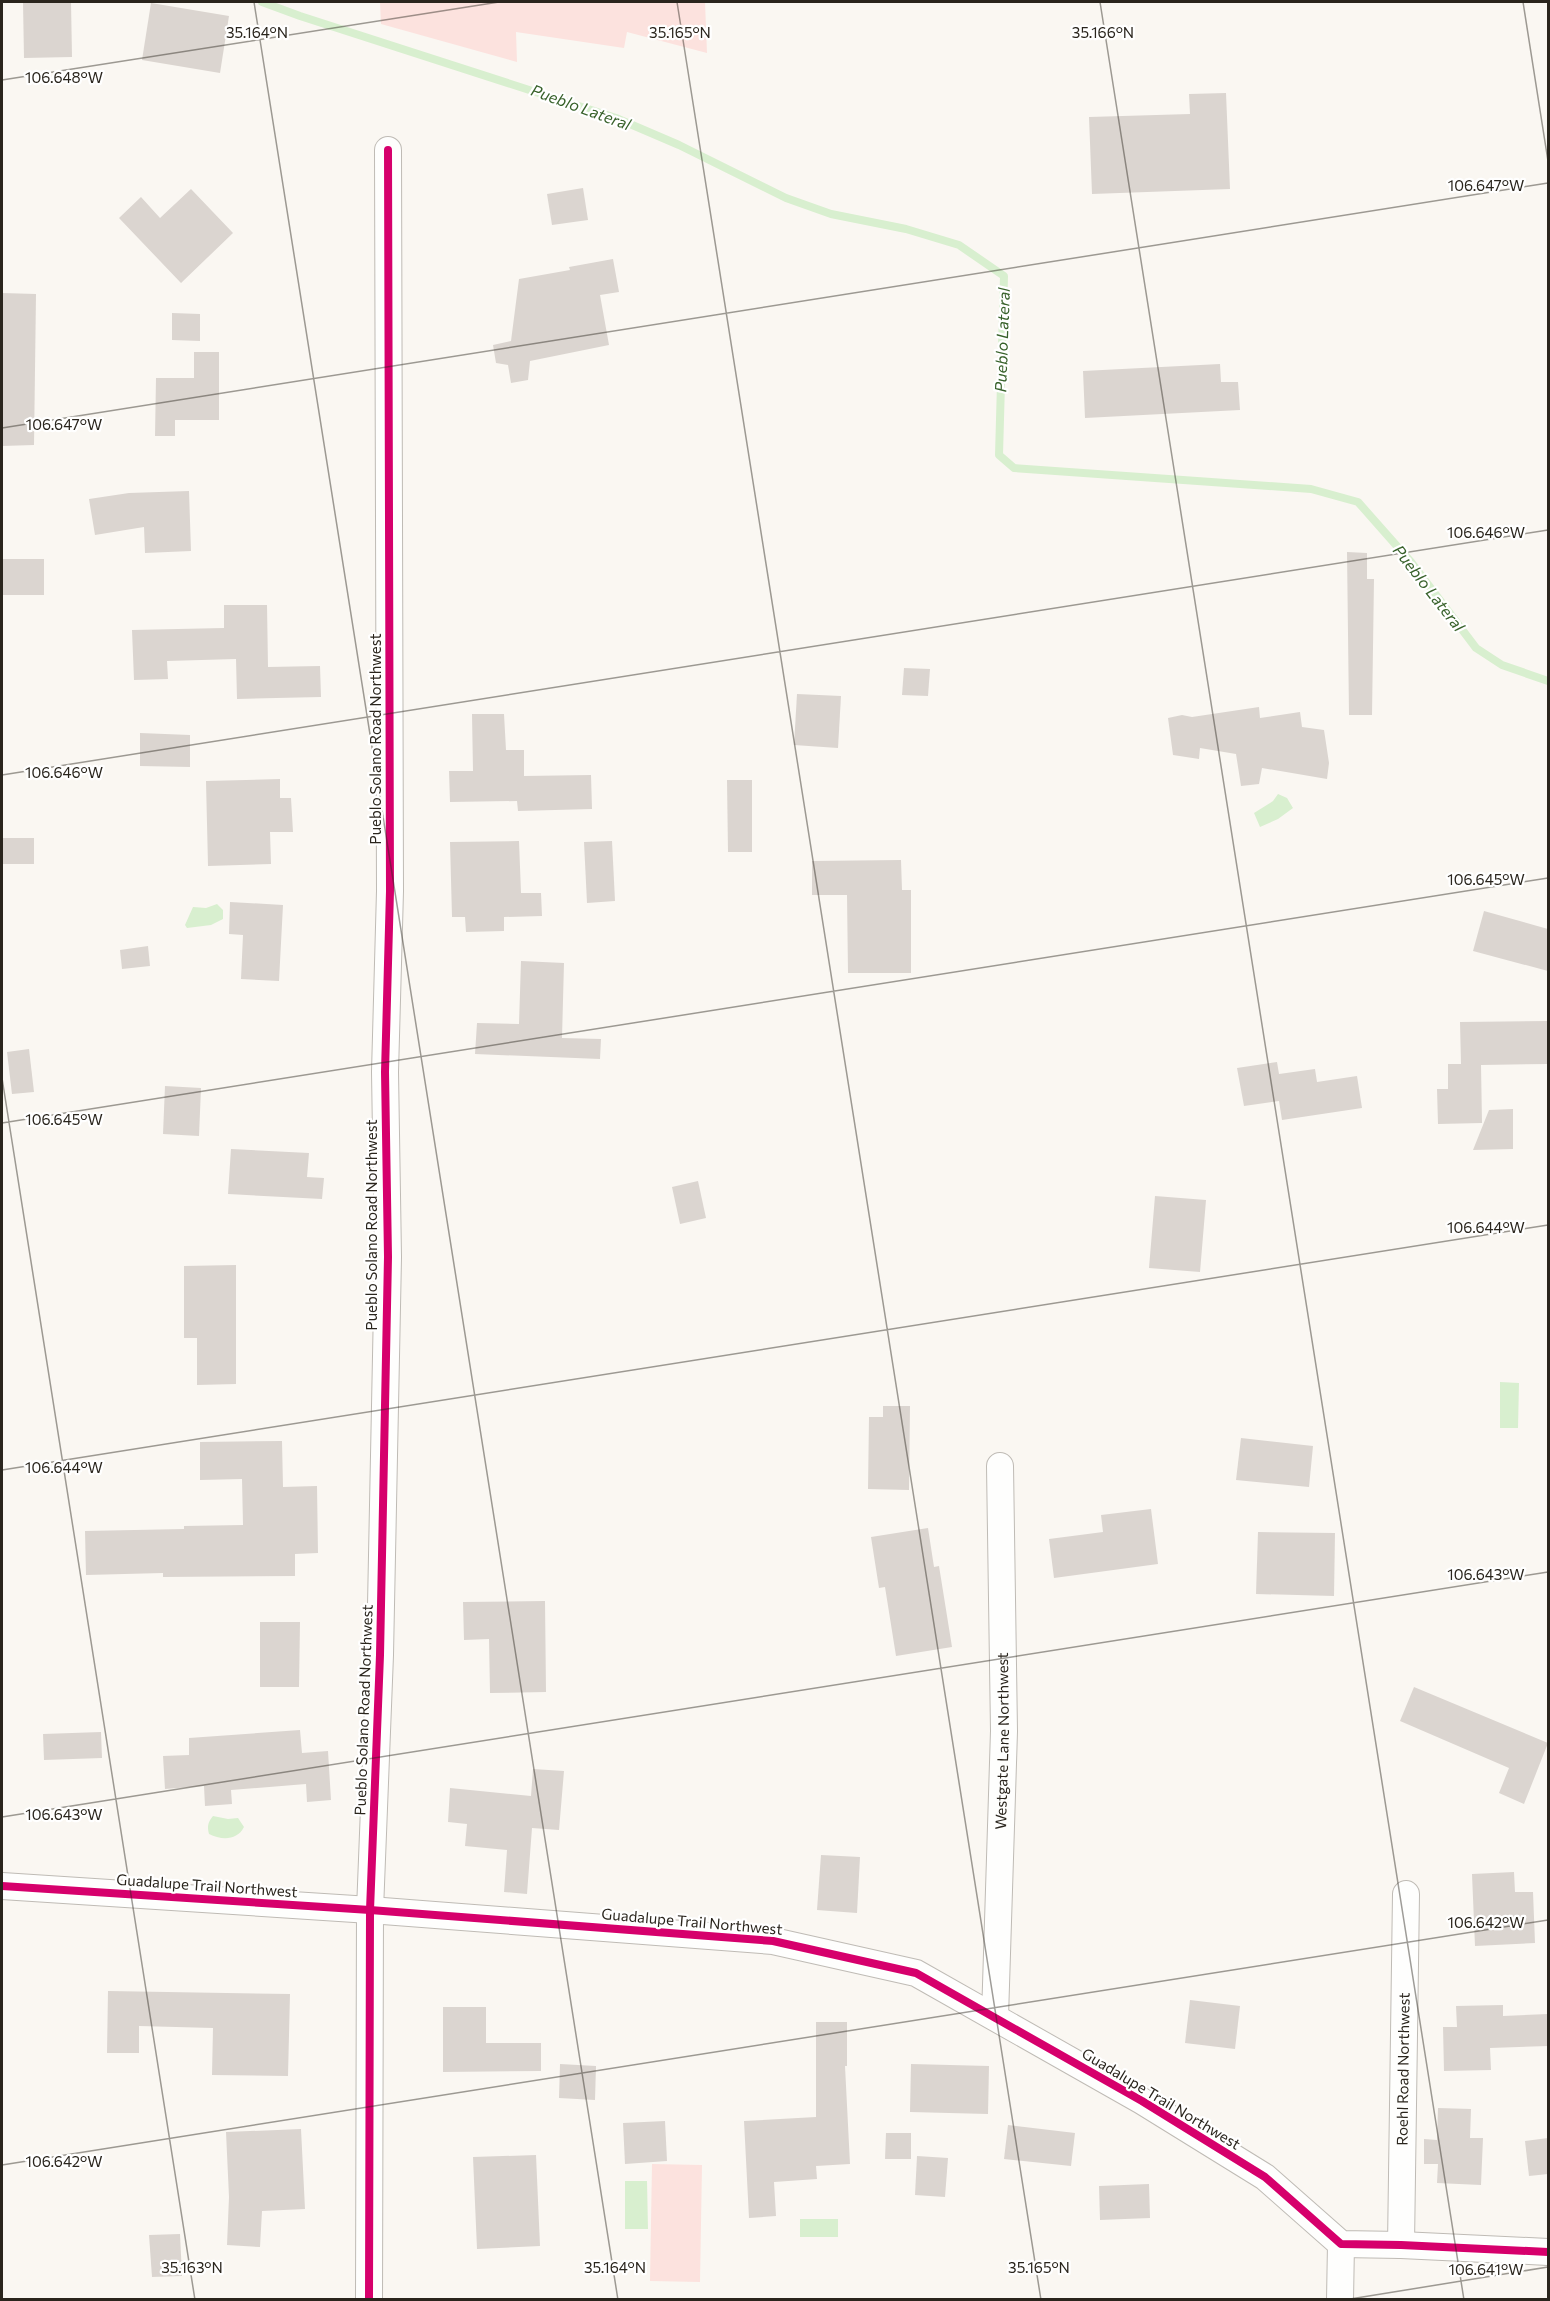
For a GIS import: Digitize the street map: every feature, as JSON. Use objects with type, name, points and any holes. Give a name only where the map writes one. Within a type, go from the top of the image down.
[{"type":"street","name":"Pueblo Solano Road Northwest","points":[[369,2300],[370,1910],[380,1655],[388,1257],[385,1071],[390,891],[388,150]]},
{"type":"street","name":"Westgate Lane Northwest","points":[[995,2017],[1004,1731],[1000,1466]]},
{"type":"street","name":"Guadalupe Trail Northwest","points":[[2,1886],[370,1910],[773,1941],[916,1973],[1142,2101],[1264,2177],[1341,2244]]},
{"type":"street","name":"Roehl Road Northwest","points":[[1401,2245],[1406,1894]]},
{"type":"street","points":[[1341,2300],[1341,2244],[1548,2252]]},
{"type":"shaded area","points":[[380,2],[705,2],[707,53],[627,32],[624,48],[516,32],[517,62],[381,24]]},
{"type":"shaded area","points":[[1278,794],[1287,798],[1293,808],[1278,819],[1260,827],[1254,813],[1273,801]]},
{"type":"shaded area","points":[[217,904],[223,910],[223,919],[211,925],[187,928],[185,925],[193,907],[206,908]]},
{"type":"shaded area","points":[[1500,1382],[1519,1383],[1518,1428],[1500,1428]]},
{"type":"shaded area","points":[[213,1816],[238,1818],[244,1827],[233,1837],[214,1836],[209,1834],[208,1829]]},
{"type":"shaded area","points":[[652,2164],[702,2165],[700,2282],[650,2281]]},
{"type":"shaded area","points":[[625,2181],[647,2181],[648,2229],[625,2229]]},
{"type":"shaded area","points":[[800,2219],[838,2219],[838,2237],[800,2237]]},
{"type":"building","points":[[23,2],[71,2],[72,57],[24,58]]},
{"type":"building","points":[[151,3],[229,16],[220,73],[142,60]]},
{"type":"building","points":[[1226,93],[1230,189],[1092,194],[1089,117],[1190,114],[1189,94]]},
{"type":"building","points":[[583,188],[588,220],[552,225],[547,194]]},
{"type":"building","points":[[191,189],[233,233],[181,283],[119,218],[141,197],[160,218]]},
{"type":"building","points":[[613,259],[619,292],[600,295],[609,345],[530,361],[528,380],[511,383],[508,365],[496,363],[493,345],[511,341],[519,279],[570,270],[569,267]]},
{"type":"building","points":[[2,293],[36,294],[34,445],[2,446]]},
{"type":"building","points":[[172,313],[200,314],[200,341],[172,340]]},
{"type":"building","points":[[194,352],[219,352],[219,420],[175,420],[175,436],[155,436],[156,378],[194,378]]},
{"type":"building","points":[[1220,364],[1221,382],[1238,382],[1240,410],[1085,418],[1083,371]]},
{"type":"building","points":[[189,491],[191,551],[145,553],[144,527],[95,535],[89,499],[129,493]]},
{"type":"building","points":[[1347,552],[1367,553],[1367,579],[1374,579],[1372,715],[1349,715]]},
{"type":"building","points":[[2,559],[44,559],[44,595],[2,595]]},
{"type":"building","points":[[224,605],[267,605],[268,667],[320,666],[321,697],[237,699],[236,659],[167,661],[168,679],[134,680],[132,630],[224,628]]},
{"type":"building","points":[[904,668],[930,669],[928,696],[902,695]]},
{"type":"building","points":[[797,694],[841,696],[838,748],[794,745]]},
{"type":"building","points":[[1259,707],[1260,718],[1300,712],[1302,727],[1324,730],[1329,763],[1327,779],[1262,768],[1259,784],[1241,786],[1236,754],[1200,748],[1199,759],[1173,755],[1168,718],[1182,715],[1192,717]]},
{"type":"building","points":[[472,714],[504,714],[506,750],[524,750],[524,776],[591,775],[592,809],[518,811],[517,801],[450,802],[449,771],[473,771]]},
{"type":"building","points":[[140,733],[190,735],[190,767],[140,766]]},
{"type":"building","points":[[280,779],[280,798],[291,798],[293,832],[270,832],[271,864],[208,866],[206,781]]},
{"type":"building","points":[[727,780],[752,780],[752,852],[728,852]]},
{"type":"building","points":[[2,838],[34,838],[34,864],[2,864]]},
{"type":"building","points":[[519,841],[521,893],[541,893],[542,916],[504,917],[504,931],[466,932],[465,917],[452,917],[450,842]]},
{"type":"building","points":[[612,841],[615,901],[587,903],[584,842]]},
{"type":"building","points":[[901,860],[902,890],[911,890],[911,973],[848,973],[847,895],[812,895],[812,861]]},
{"type":"building","points":[[230,902],[283,905],[279,981],[241,979],[243,935],[229,934]]},
{"type":"building","points":[[1484,911],[1548,929],[1548,971],[1473,951]]},
{"type":"building","points":[[148,946],[150,966],[122,969],[120,950]]},
{"type":"building","points":[[521,961],[564,963],[562,1038],[601,1039],[600,1059],[475,1054],[477,1023],[519,1024]]},
{"type":"building","points":[[1548,1021],[1548,1064],[1481,1065],[1482,1123],[1438,1124],[1437,1089],[1448,1089],[1448,1064],[1461,1064],[1460,1022]]},
{"type":"building","points":[[29,1049],[34,1092],[12,1094],[7,1052]]},
{"type":"building","points":[[1277,1062],[1279,1074],[1315,1069],[1317,1082],[1357,1076],[1362,1108],[1282,1120],[1279,1101],[1244,1106],[1237,1068]]},
{"type":"building","points":[[165,1086],[201,1088],[199,1136],[163,1134]]},
{"type":"building","points":[[1513,1109],[1513,1149],[1473,1150],[1489,1110]]},
{"type":"building","points":[[231,1149],[309,1153],[307,1177],[324,1178],[322,1199],[228,1194]]},
{"type":"building","points":[[698,1181],[706,1218],[680,1224],[672,1187]]},
{"type":"building","points":[[1155,1196],[1206,1200],[1200,1272],[1149,1268]]},
{"type":"building","points":[[236,1265],[236,1384],[197,1385],[197,1338],[184,1338],[184,1266]]},
{"type":"building","points":[[883,1406],[910,1406],[909,1490],[868,1489],[869,1417],[883,1417]]},
{"type":"building","points":[[1241,1438],[1313,1446],[1309,1487],[1236,1480]]},
{"type":"building","points":[[282,1441],[283,1487],[317,1486],[318,1553],[295,1554],[295,1576],[163,1577],[163,1573],[86,1575],[85,1531],[243,1525],[242,1479],[200,1480],[200,1442]]},
{"type":"building","points":[[1151,1509],[1158,1564],[1054,1578],[1049,1539],[1103,1532],[1101,1515]]},
{"type":"building","points":[[928,1528],[934,1567],[939,1566],[952,1647],[896,1656],[885,1587],[879,1588],[871,1537]]},
{"type":"building","points":[[1258,1532],[1335,1533],[1334,1596],[1256,1594]]},
{"type":"building","points":[[545,1601],[546,1692],[490,1693],[489,1639],[464,1640],[463,1602]]},
{"type":"building","points":[[260,1622],[300,1622],[299,1687],[260,1687]]},
{"type":"building","points":[[1414,1687],[1548,1743],[1524,1804],[1499,1793],[1509,1768],[1400,1721]]},
{"type":"building","points":[[300,1730],[302,1753],[328,1751],[331,1800],[307,1802],[306,1784],[231,1790],[232,1804],[205,1806],[204,1786],[165,1789],[163,1756],[189,1755],[189,1738]]},
{"type":"building","points":[[101,1732],[102,1758],[44,1760],[43,1734]]},
{"type":"building","points":[[533,1769],[564,1771],[559,1830],[532,1828],[527,1894],[504,1892],[507,1850],[465,1846],[467,1824],[448,1822],[450,1788],[531,1796]]},
{"type":"building","points":[[821,1855],[860,1857],[857,1913],[817,1910]]},
{"type":"building","points":[[1514,1872],[1515,1892],[1533,1892],[1535,1943],[1475,1946],[1472,1874]]},
{"type":"building","points":[[108,1991],[290,1994],[288,2076],[212,2075],[213,2028],[139,2026],[139,2053],[107,2053]]},
{"type":"building","points":[[1190,2000],[1240,2006],[1235,2049],[1185,2043]]},
{"type":"building","points":[[1503,2005],[1503,2016],[1548,2014],[1548,2046],[1490,2048],[1491,2070],[1444,2071],[1443,2027],[1457,2027],[1456,2006]]},
{"type":"building","points":[[443,2007],[486,2007],[486,2043],[541,2043],[541,2071],[443,2072]]},
{"type":"building","points":[[816,2022],[847,2022],[847,2066],[845,2066],[850,2164],[816,2166],[817,2179],[774,2182],[776,2216],[749,2218],[744,2121],[816,2117]]},
{"type":"building","points":[[560,2064],[596,2066],[595,2100],[559,2098]]},
{"type":"building","points":[[911,2064],[989,2066],[988,2114],[910,2112]]},
{"type":"building","points":[[1438,2108],[1471,2109],[1470,2138],[1483,2138],[1481,2185],[1437,2183],[1438,2164],[1424,2164],[1424,2139],[1437,2140]]},
{"type":"building","points":[[665,2121],[667,2161],[625,2164],[623,2123]]},
{"type":"building","points":[[1008,2125],[1075,2133],[1071,2166],[1004,2159]]},
{"type":"building","points":[[301,2129],[305,2209],[262,2211],[260,2247],[227,2245],[229,2197],[226,2132]]},
{"type":"building","points":[[886,2133],[911,2133],[911,2159],[885,2159]]},
{"type":"building","points":[[1548,2138],[1548,2174],[1529,2176],[1525,2141]]},
{"type":"building","points":[[536,2155],[540,2246],[477,2249],[473,2157]]},
{"type":"building","points":[[917,2156],[948,2158],[945,2197],[915,2195]]},
{"type":"building","points":[[1149,2184],[1150,2218],[1100,2220],[1099,2186]]},
{"type":"building","points":[[180,2234],[182,2276],[152,2277],[149,2235]]},
{"type":"waterway","name":"Pueblo Lateral","points":[[262,2],[616,118],[679,145],[786,198],[831,214],[906,229],[959,245],[1004,276],[999,455],[1014,468],[1311,489],[1358,502],[1411,562],[1476,648],[1502,665],[1548,681]]},
{"type":"cycle path","points":[[369,2300],[370,1910],[380,1655],[388,1257],[385,1072],[390,891],[388,150]]},
{"type":"cycle path","points":[[2,1886],[370,1910],[773,1941],[916,1973],[1142,2101],[1265,2177],[1341,2244],[1548,2252]]}]
